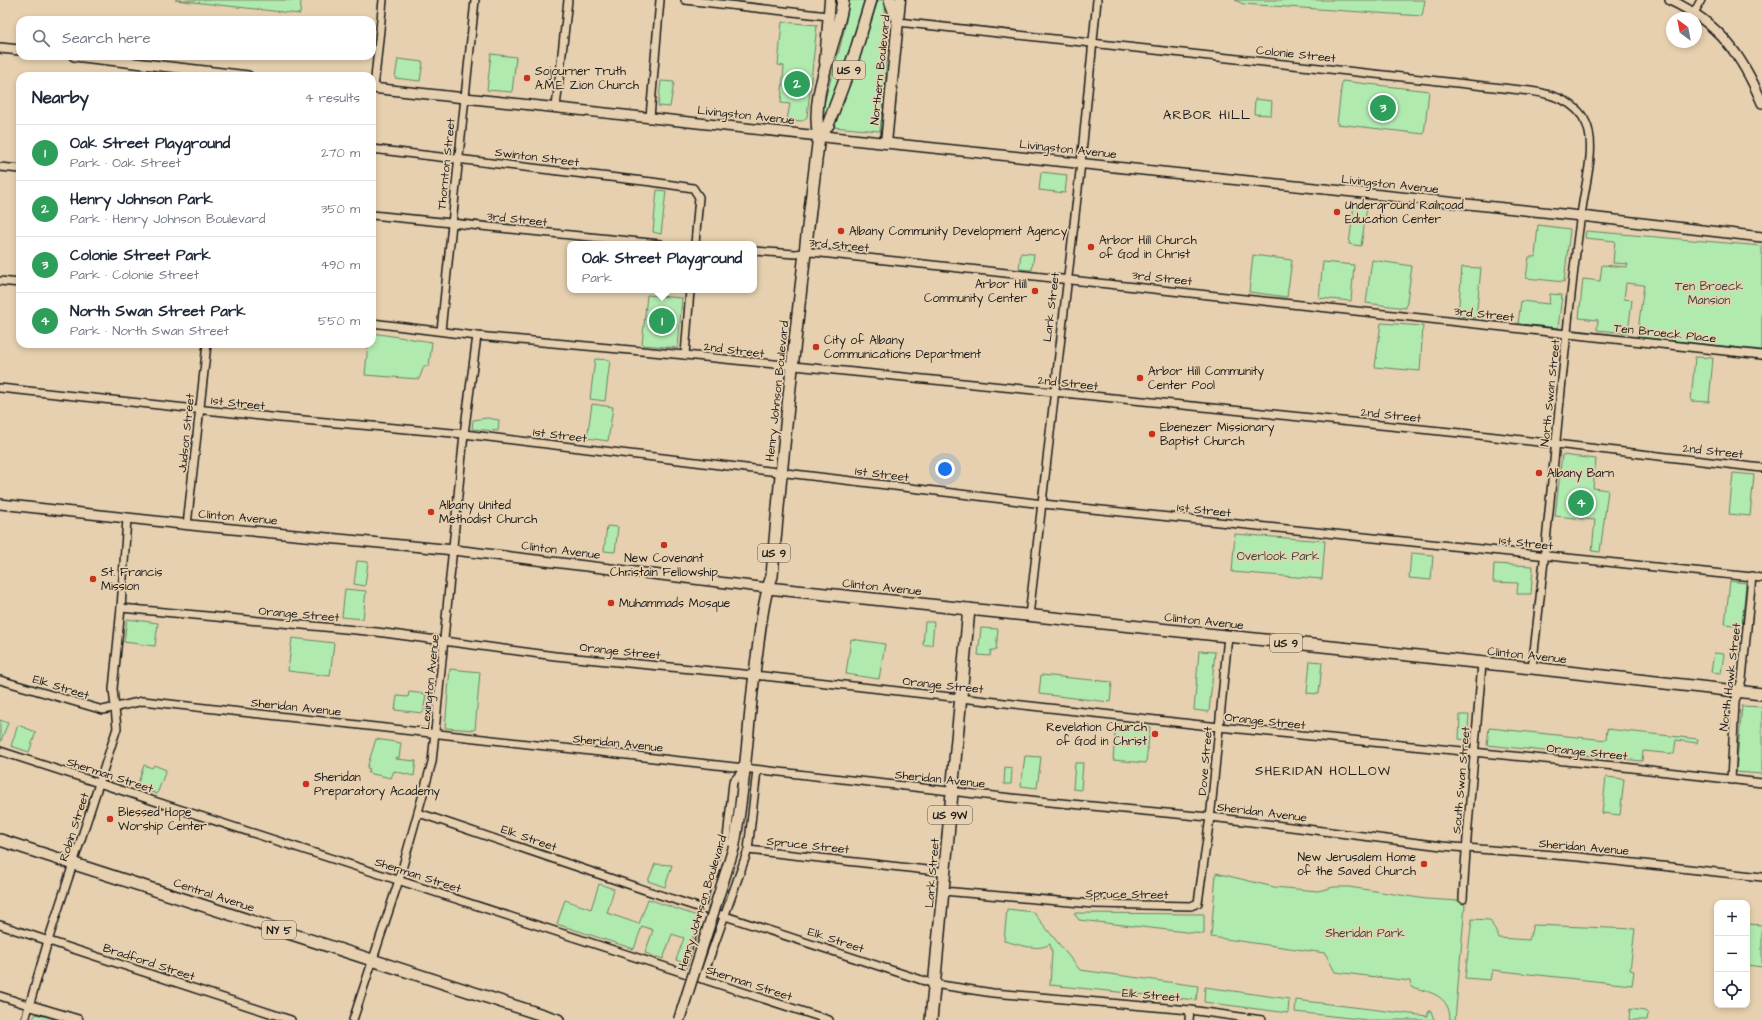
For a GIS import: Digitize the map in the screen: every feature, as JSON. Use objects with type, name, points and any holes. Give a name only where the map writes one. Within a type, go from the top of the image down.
[{"type":"main road","points":[[828,16],[830,0]]},
{"type":"main road","name":"US 9","points":[[824,77],[840,21],[843,0]]},
{"type":"main road","name":"US 9","points":[[820,136],[828,125],[855,53],[871,0]]},
{"type":"main road","points":[[890,0],[898,22]]},
{"type":"main road","name":"Northern Boulevard","points":[[886,143],[900,0]]},
{"type":"main road","name":"Henry Johnson Boulevard","points":[[679,1020],[734,847],[745,768],[754,675],[765,599],[772,576],[804,252],[820,136],[817,124],[824,77],[828,16]]},
{"type":"main road","name":"Livingston Avenue","points":[[820,136],[886,143]]},
{"type":"main road","name":"Clinton Avenue","points":[[768,588],[1532,668],[1762,694]]},
{"type":"main road","name":"Lark Street","points":[[931,1020],[969,609]]},
{"type":"main road","name":"Central Avenue","points":[[0,840],[558,1020]]},
{"type":"street","points":[[375,72],[383,0]]},
{"type":"street","name":"Thornton Street","points":[[441,331],[457,159],[475,0]]},
{"type":"street","points":[[556,107],[568,0]]},
{"type":"street","points":[[650,117],[660,0]]},
{"type":"street","points":[[685,0],[828,16]]},
{"type":"street","name":"Lark Street","points":[[1029,616],[1043,504],[1066,280],[1081,163],[1094,43],[1097,0]]},
{"type":"street","points":[[1670,0],[1692,12]]},
{"type":"street","points":[[1695,12],[1701,0]]},
{"type":"street","points":[[1702,19],[1713,28],[1739,56],[1754,82],[1762,103]]},
{"type":"street","name":"Colonie Street","points":[[898,22],[1550,93],[1571,105],[1584,120],[1590,132],[1590,156],[1580,216]]},
{"type":"street","points":[[0,48],[16,50]]},
{"type":"street","points":[[107,60],[204,72]]},
{"type":"street","name":"Livingston Avenue","points":[[376,88],[820,136]]},
{"type":"street","name":"Livingston Avenue","points":[[886,143],[1357,194],[1580,216],[1762,237]]},
{"type":"street","name":"Swinton Street","points":[[376,149],[694,188],[699,197],[695,241]]},
{"type":"street","points":[[0,166],[16,168]]},
{"type":"street","name":"3rd Street","points":[[376,215],[629,241]]},
{"type":"street","name":"North Swan Street","points":[[1532,668],[1545,556],[1566,334],[1580,216]]},
{"type":"street","name":"3rd Street","points":[[757,251],[804,252],[1566,334]]},
{"type":"street","points":[[0,281],[16,283]]},
{"type":"street","points":[[685,355],[690,293]]},
{"type":"street","name":"2nd Street","points":[[376,323],[476,336],[685,355],[792,367],[1470,434],[1762,468]]},
{"type":"street","name":"Ten Broeck Place","points":[[1566,334],[1762,355]]},
{"type":"street","name":"Lexington Avenue","points":[[353,1020],[399,880],[419,813],[432,762],[446,640],[464,434],[476,336]]},
{"type":"street","name":"Judson Street","points":[[187,525],[207,348]]},
{"type":"street","name":"1st Street","points":[[0,388],[199,410],[464,434],[1043,504],[1762,578]]},
{"type":"street","name":"Clinton Avenue","points":[[0,504],[187,525],[454,550],[768,588]]},
{"type":"street","name":"Robin Street","points":[[25,1020],[28,1005],[48,941],[117,728],[113,689],[121,608],[127,518]]},
{"type":"street","name":"North Hawk Street","points":[[1731,780],[1735,702],[1742,679],[1752,576]]},
{"type":"street","name":"Orange Street","points":[[121,608],[446,640],[555,656],[754,675],[1219,727],[1437,750],[1475,752],[1762,783]]},
{"type":"street","name":"Dove Street","points":[[1201,887],[1210,817],[1228,636]]},
{"type":"street","name":"South Swan Street","points":[[1463,899],[1465,848],[1482,663]]},
{"type":"street","name":"Elk Street","points":[[0,680],[103,710],[116,708]]},
{"type":"street","name":"Sheridan Avenue","points":[[116,708],[143,701],[757,770],[1210,817],[1465,848],[1579,857],[1762,877]]},
{"type":"street","name":"Sherman Street","points":[[0,751],[829,1020]]},
{"type":"street","name":"Henry Johnson Boulevard","points":[[688,975],[709,910],[726,848],[733,782],[745,768]]},
{"type":"street","name":"Spruce Street","points":[[757,770],[748,850],[945,872]]},
{"type":"street","name":"Elk Street","points":[[419,813],[934,984],[993,993],[1190,1010],[1262,1020]]},
{"type":"street","name":"Henry Johnson Boulevard","points":[[702,979],[723,915],[748,850]]},
{"type":"street","name":"Spruce Street","points":[[943,891],[1086,904],[1191,906],[1198,903],[1201,887]]},
{"type":"street","name":"Bradford Street","points":[[0,926],[291,1020]]},
{"type":"street","points":[[0,996],[78,1020]]},
{"type":"street","points":[[1189,1020],[1190,1010]]},
{"type":"green space","points":[[175,0],[301,0],[300,14]]},
{"type":"green space","points":[[849,0],[865,0],[862,15],[823,123],[820,122],[844,31]]},
{"type":"green space","points":[[878,0],[885,0],[886,69],[880,131],[832,127],[833,121],[864,43]]},
{"type":"green space","points":[[1235,0],[1425,0],[1422,16],[1243,4]]},
{"type":"green space","points":[[782,22],[817,25],[807,117],[802,121],[787,120],[790,104],[781,103],[784,66],[778,65]]},
{"type":"green space","points":[[491,54],[516,57],[512,92],[487,90]]},
{"type":"green space","points":[[398,59],[423,62],[420,81],[395,78]]},
{"type":"green space","points":[[661,81],[674,82],[670,107],[658,106]]},
{"type":"green space","points":[[1342,81],[1429,91],[1424,134],[1337,124]]},
{"type":"green space","points":[[1255,99],[1272,101],[1271,115],[1254,114]]},
{"type":"green space","points":[[1041,172],[1067,175],[1065,193],[1039,190]]},
{"type":"green space","points":[[657,190],[666,191],[661,234],[653,232]]},
{"type":"green space","points":[[1354,205],[1367,207],[1361,246],[1349,244]]},
{"type":"green space","points":[[1538,225],[1570,229],[1564,282],[1526,278],[1529,257],[1535,257]]},
{"type":"green space","name":"Ten Broeck Mansion","points":[[1586,231],[1762,246],[1762,350],[1637,337],[1644,285],[1626,283],[1624,299],[1632,300],[1628,333],[1597,330],[1598,320],[1579,318],[1583,279],[1600,281],[1602,265],[1627,267],[1628,264],[1613,263],[1615,241],[1585,238]]},
{"type":"green space","points":[[1021,253],[1034,254],[1032,270],[1019,269]]},
{"type":"green space","points":[[1253,255],[1292,260],[1287,297],[1249,292]]},
{"type":"green space","points":[[1372,260],[1412,266],[1406,308],[1366,303]]},
{"type":"green space","points":[[1323,262],[1354,265],[1351,301],[1319,298]]},
{"type":"green space","points":[[1462,267],[1481,268],[1476,318],[1458,316]]},
{"type":"green space","points":[[1550,294],[1562,295],[1558,328],[1518,324],[1521,301],[1549,304]]},
{"type":"green space","points":[[647,295],[682,298],[678,348],[642,345]]},
{"type":"green space","points":[[1381,323],[1423,326],[1420,371],[1375,367]]},
{"type":"green space","points":[[376,334],[432,342],[429,366],[424,366],[419,379],[365,375],[368,348],[376,348]]},
{"type":"green space","points":[[1695,357],[1713,358],[1709,402],[1691,401]]},
{"type":"green space","points":[[595,359],[610,360],[605,401],[590,399]]},
{"type":"green space","points":[[592,404],[613,407],[608,441],[587,438]]},
{"type":"green space","points":[[487,418],[499,420],[498,431],[472,429],[473,420]]},
{"type":"green space","points":[[1562,455],[1596,459],[1593,488],[1608,490],[1600,552],[1592,551],[1595,520],[1555,516]]},
{"type":"green space","points":[[1733,473],[1754,475],[1750,516],[1729,514]]},
{"type":"green space","points":[[607,526],[618,527],[615,552],[604,551]]},
{"type":"green space","name":"Overlook Park","points":[[1235,534],[1325,541],[1322,579],[1232,572]]},
{"type":"green space","points":[[1411,553],[1433,555],[1431,580],[1409,578]]},
{"type":"green space","points":[[357,561],[368,562],[365,586],[354,584]]},
{"type":"green space","points":[[1494,564],[1533,566],[1531,594],[1517,594],[1518,583],[1493,582]]},
{"type":"green space","points":[[1730,581],[1746,583],[1742,626],[1725,624]]},
{"type":"green space","points":[[345,589],[366,591],[363,619],[342,617]]},
{"type":"green space","points":[[127,619],[158,623],[155,646],[124,642]]},
{"type":"green space","points":[[925,622],[934,622],[932,645],[923,645]]},
{"type":"green space","points":[[981,628],[998,629],[996,650],[991,650],[990,656],[978,655]]},
{"type":"green space","points":[[292,638],[334,643],[330,676],[288,671]]},
{"type":"green space","points":[[851,639],[885,644],[879,679],[846,674]]},
{"type":"green space","points":[[1199,651],[1215,652],[1209,712],[1194,710]]},
{"type":"green space","points":[[1714,653],[1724,654],[1721,673],[1711,672]]},
{"type":"green space","points":[[1310,661],[1322,662],[1319,694],[1307,693]]},
{"type":"green space","points":[[450,669],[480,672],[475,730],[445,728]]},
{"type":"green space","points":[[1041,675],[1112,682],[1110,702],[1039,694]]},
{"type":"green space","points":[[409,692],[426,694],[423,713],[395,710],[397,696],[408,697]]},
{"type":"green space","points":[[1742,706],[1762,707],[1762,774],[1736,772]]},
{"type":"green space","points":[[1460,715],[1469,715],[1467,740],[1459,739]]},
{"type":"green space","points":[[0,720],[8,723],[0,743]]},
{"type":"green space","points":[[1116,724],[1150,727],[1146,763],[1113,760]]},
{"type":"green space","points":[[18,725],[36,732],[29,752],[11,746]]},
{"type":"green space","points":[[1489,728],[1606,740],[1607,729],[1698,739],[1697,743],[1676,740],[1674,754],[1643,751],[1642,761],[1487,745]]},
{"type":"green space","points":[[376,739],[401,743],[399,758],[396,757],[395,759],[416,761],[414,776],[394,771],[391,778],[368,773],[370,769],[367,768]]},
{"type":"green space","points":[[1025,756],[1041,757],[1037,788],[1021,786]]},
{"type":"green space","points":[[1075,763],[1083,763],[1081,790],[1073,789]]},
{"type":"green space","points":[[144,765],[152,768],[154,765],[166,770],[157,794],[137,786]]},
{"type":"green space","points":[[1005,767],[1012,768],[1011,784],[1004,784]]},
{"type":"green space","points":[[1606,777],[1624,779],[1620,815],[1602,813]]},
{"type":"green space","points":[[655,864],[672,865],[665,887],[648,881]]},
{"type":"green space","name":"Sheridan Park","points":[[1216,873],[1274,887],[1318,891],[1334,887],[1349,887],[1426,899],[1459,901],[1465,905],[1455,1020],[1450,1020],[1447,1005],[1443,1000],[1432,993],[1411,987],[1410,981],[1335,972],[1325,953],[1211,937]]},
{"type":"green space","points":[[599,884],[614,889],[607,913],[639,924],[648,899],[700,917],[684,963],[676,960],[684,938],[672,934],[663,959],[645,953],[653,930],[642,926],[634,949],[557,924],[565,900],[591,909]]},
{"type":"green space","points":[[1007,909],[1033,912],[1080,970],[1198,986],[1196,1000],[1050,985],[1052,953],[1050,944],[1033,947],[1004,941]]},
{"type":"green space","points":[[1074,913],[1204,914],[1204,934],[1079,920]]},
{"type":"green space","points":[[1472,919],[1490,920],[1499,938],[1529,940],[1533,925],[1635,929],[1630,970],[1634,971],[1632,985],[1492,970],[1490,980],[1465,978]]},
{"type":"green space","points":[[1750,924],[1762,925],[1762,967],[1750,965]]},
{"type":"green space","points":[[1205,987],[1289,999],[1288,1013],[1204,1002]]},
{"type":"green space","points":[[1296,1000],[1427,1016],[1429,1011],[1431,1011],[1434,1020],[1368,1020],[1295,1012]]},
{"type":"green space","points":[[1630,1009],[1645,1011],[1648,1014],[1647,1020],[1629,1020]]},
{"type":"green space","points":[[36,1014],[58,1020],[32,1020]]},
{"type":"place","name":"Sojourner Truth A.M.E. Zion Church","points":[[527,78]]},
{"type":"place","name":"Henry Johnson Park","points":[[797,84]]},
{"type":"place","name":"Colonie Street Park","points":[[1383,108]]},
{"type":"place","name":"Underground Railroad Education Center","points":[[1337,212]]},
{"type":"place","name":"Albany Community Development Agency","points":[[841,231]]},
{"type":"place","name":"Arbor Hill Church of God in Christ","points":[[1091,247]]},
{"type":"place","name":"Arbor Hill Community Center","points":[[1035,291]]},
{"type":"place","name":"Oak Street Playground","points":[[662,321]]},
{"type":"place","name":"City of Albany Communications Department","points":[[816,347]]},
{"type":"place","name":"Arbor Hill Community Center Pool","points":[[1140,378]]},
{"type":"place","name":"Ebenezer Missionary Baptist Church","points":[[1152,434]]},
{"type":"place","name":"Albany Barn","points":[[1539,473]]},
{"type":"place","name":"North Swan Street Park","points":[[1581,503]]},
{"type":"place","name":"Albany United Methodist Church","points":[[431,512]]},
{"type":"place","name":"New Covenant Christain Fellowship","points":[[664,545]]},
{"type":"place","name":"St. Francis Mission","points":[[93,579]]},
{"type":"place","name":"Muhammads Mosque","points":[[611,603]]},
{"type":"place","name":"Revelation Church of God in Christ","points":[[1155,734]]},
{"type":"place","name":"Sheridan Preparatory Academy","points":[[306,784]]},
{"type":"place","name":"Blessed Hope Worship Center","points":[[110,819]]},
{"type":"place","name":"New Jerusalem Home of the Saved Church","points":[[1424,864]]},
{"type":"district","name":"ARBOR HILL","points":[[1207,114]]},
{"type":"district","name":"SHERIDAN HOLLOW","points":[[1323,770]]}]
